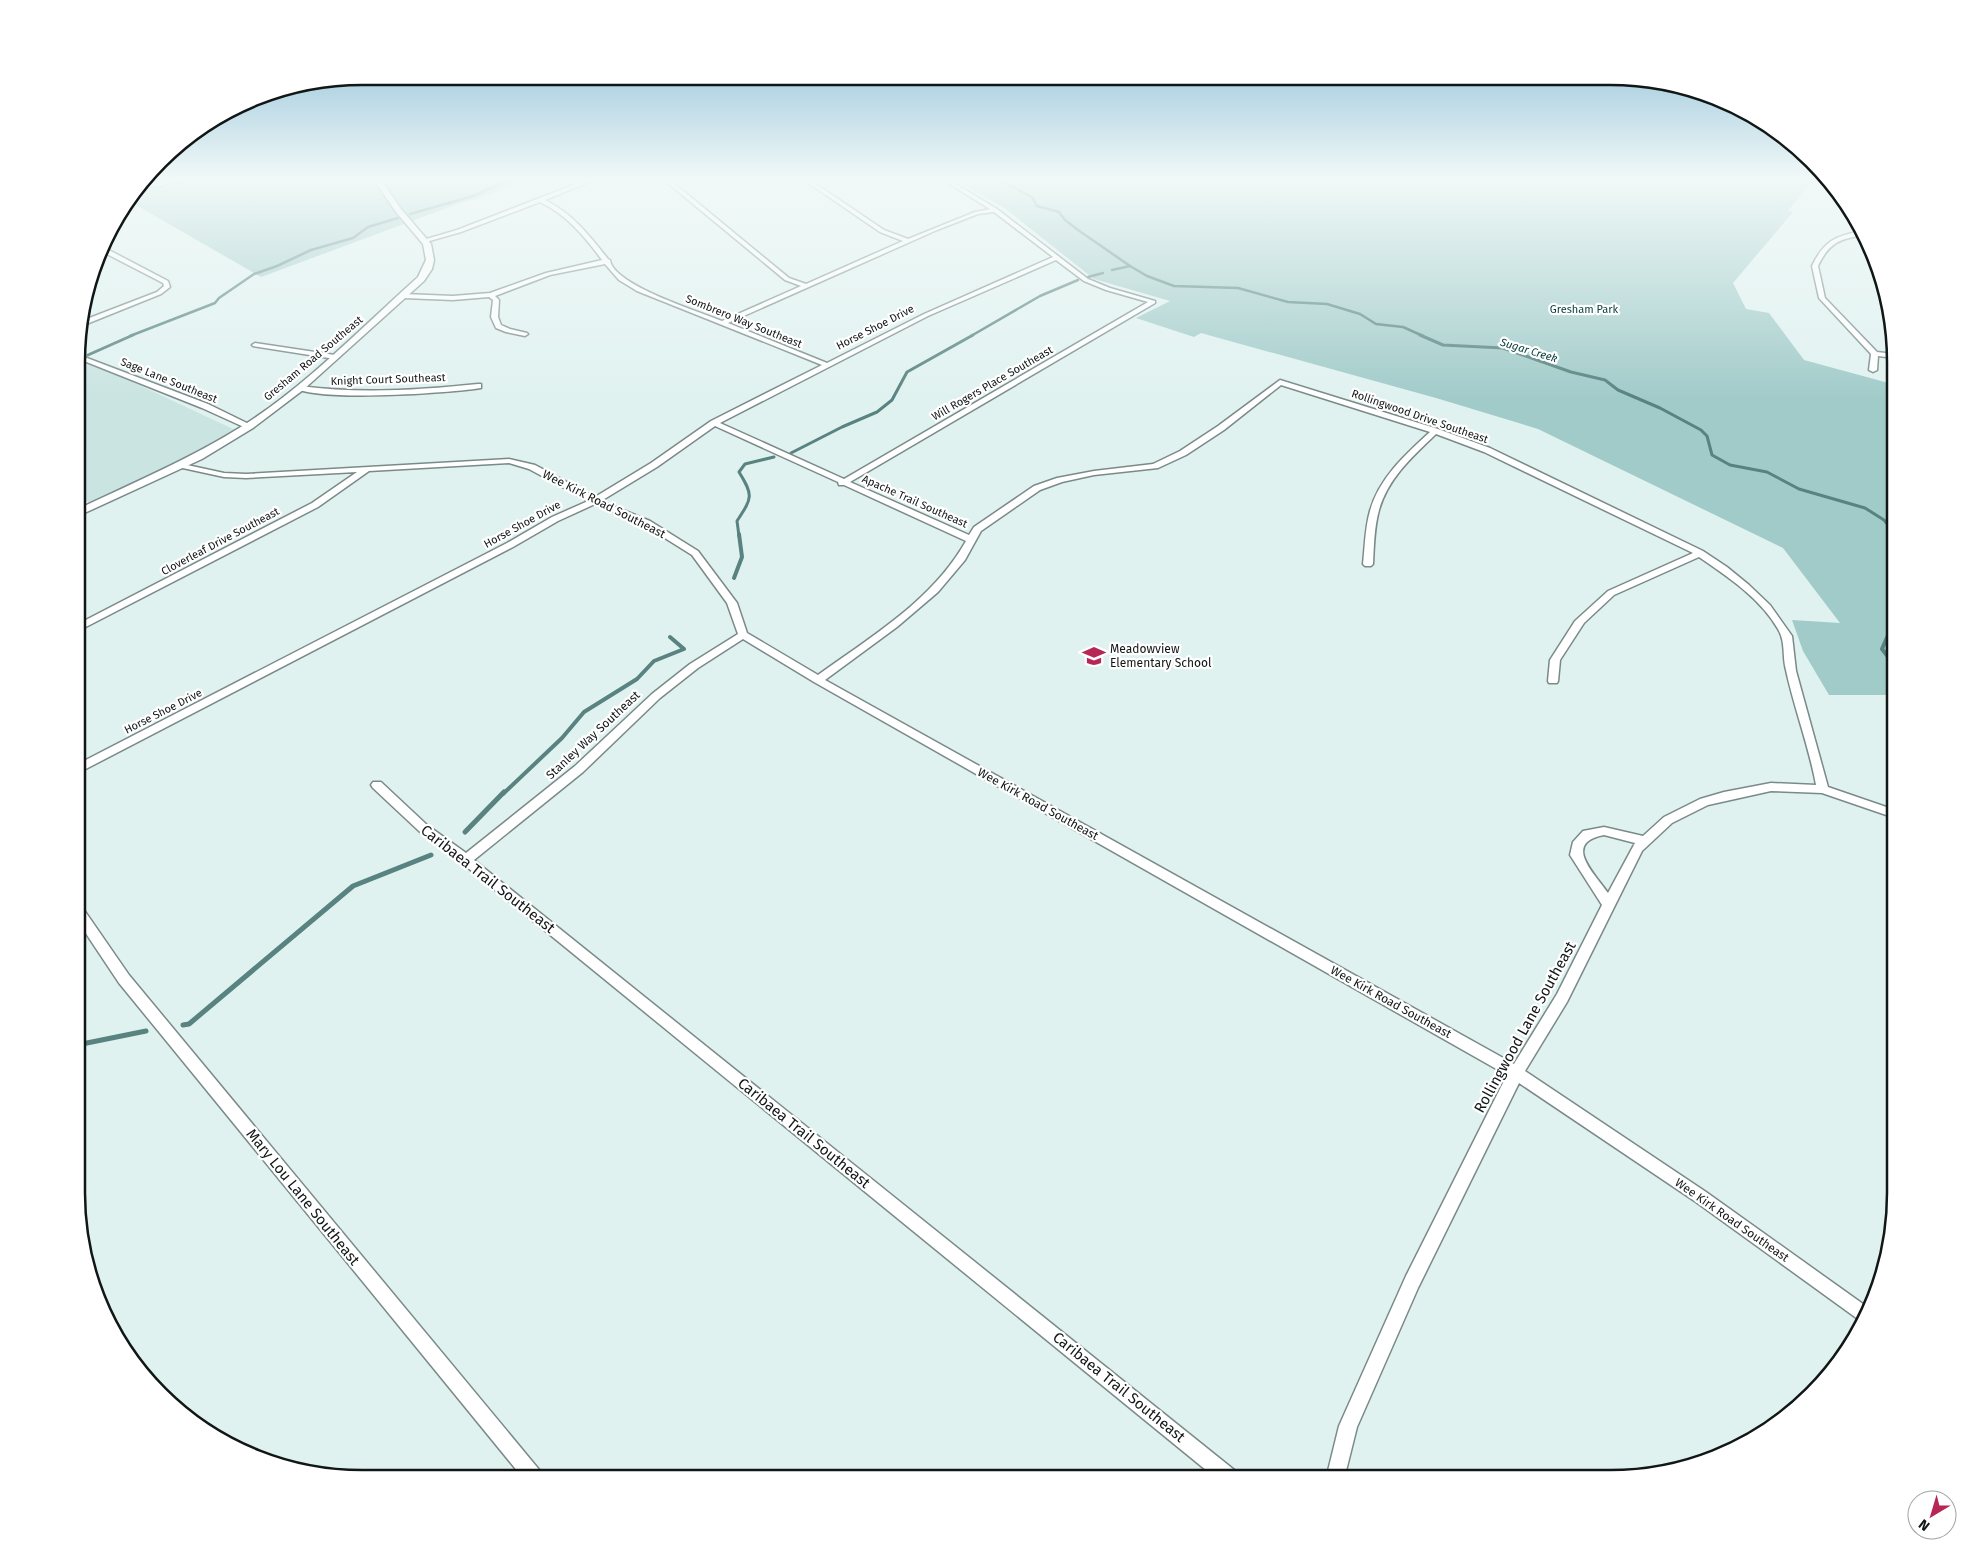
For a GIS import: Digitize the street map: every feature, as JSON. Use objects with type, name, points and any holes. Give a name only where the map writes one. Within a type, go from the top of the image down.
[{"type":"street","points":[[88,322],[159,293],[167,286],[166,282],[109,253]]},
{"type":"street","name":"Gresham Road Southeast","points":[[85,510],[181,465],[249,426],[300,388],[404,296],[430,268],[429,253]]},
{"type":"street","name":"Sombrero Way Southeast","points":[[600,253],[618,276],[639,290],[827,365]]},
{"type":"street","points":[[755,253],[787,279],[807,286]]},
{"type":"street","points":[[722,323],[882,253]]},
{"type":"street","points":[[1049,253],[1056,258]]},
{"type":"street","points":[[1822,253],[1815,266],[1822,298],[1875,354],[1887,355]]},
{"type":"street","name":"Will Rogers Place Southeast","points":[[842,483],[1153,302],[1108,289],[1086,280],[1056,258]]},
{"type":"street","name":"Horse Shoe Drive","points":[[85,765],[594,500],[654,465],[714,423],[926,315],[1056,258]]},
{"type":"street","points":[[404,296],[453,298],[491,295],[516,284],[548,274],[608,261]]},
{"type":"street","points":[[491,295],[496,300],[494,317],[496,324],[504,330],[525,334]]},
{"type":"street","points":[[255,345],[335,357]]},
{"type":"street","points":[[1873,370],[1875,354]]},
{"type":"street","name":"Sage Lane Southeast","points":[[85,359],[205,406],[249,426]]},
{"type":"street","name":"Rollingwood Drive Southeast","points":[[970,539],[977,529],[1037,488],[1060,480],[1094,473],[1155,466],[1183,453],[1221,428],[1280,382],[1435,431],[1518,464],[1700,553],[1730,574],[1761,600],[1784,631],[1791,651],[1790,669],[1823,789]]},
{"type":"street","name":"Knight Court Southeast","points":[[300,388],[322,392],[362,394],[431,391],[478,386]]},
{"type":"street","name":"Apache Trail Southeast","points":[[714,423],[842,483],[970,539],[960,560],[935,590],[894,625],[818,680]]},
{"type":"street","points":[[1368,564],[1371,531],[1377,503],[1400,464],[1435,431]]},
{"type":"street","name":"Wee Kirk Road Southeast","points":[[181,465],[224,475],[246,476],[508,461],[532,467],[594,500],[647,523],[695,553],[732,603],[742,635],[818,680],[1516,1073],[1701,1198],[1860,1312]]},
{"type":"street","name":"Cloverleaf Drive Southeast","points":[[85,624],[315,505],[369,468]]},
{"type":"street","points":[[1553,681],[1555,660],[1580,621],[1611,593],[1700,553]]},
{"type":"street","name":"Stanley Way Southeast","points":[[466,860],[579,769],[656,696],[694,666],[742,635]]},
{"type":"street","name":"Caribaea Trail Southeast","points":[[377,785],[423,828],[466,860],[1221,1470]]},
{"type":"street","name":"Rollingwood Lane Southeast","points":[[1337,1470],[1348,1426],[1412,1282],[1516,1073],[1562,998],[1637,848],[1668,820],[1724,796],[1771,787],[1823,789],[1887,811]]},
{"type":"street","points":[[1609,905],[1576,855],[1577,844],[1587,834],[1604,832],[1645,841]]},
{"type":"street","name":"Mary Lou Lane Southeast","points":[[85,921],[124,979],[528,1470]]},
{"type":"shaded area","points":[[85,360],[235,430],[194,457],[97,505],[85,501]]},
{"type":"green space","points":[[219,253],[327,253],[261,277]]},
{"type":"green space","name":"Gresham Park","points":[[1061,253],[1759,253],[1733,283],[1746,309],[1769,313],[1804,360],[1887,383],[1887,695],[1829,695],[1803,651],[1792,620],[1840,623],[1783,548],[1538,429],[1436,398],[1201,333],[1194,337],[1136,318],[1170,301],[1094,279]]},
{"type":"waterway","points":[[130,336],[215,303],[219,298],[254,274],[306,253]]},
{"type":"waterway","name":"Sugar Creek","points":[[1111,253],[1130,266]]},
{"type":"waterway","points":[[1112,270],[1130,266]]},
{"type":"waterway","name":"Sugar Creek","points":[[1130,266],[1147,276],[1174,286],[1238,288],[1288,302],[1327,304],[1360,314],[1376,324],[1403,327],[1423,336]]},
{"type":"waterway","points":[[1088,277],[1103,273]]},
{"type":"waterway","points":[[971,336],[1040,296],[1078,280]]},
{"type":"waterway","points":[[88,355],[133,335]]},
{"type":"waterway","points":[[791,453],[842,427],[877,412],[892,400],[907,372],[973,335]]},
{"type":"waterway","name":"Sugar Creek","points":[[1420,335],[1443,345],[1503,348],[1571,372],[1605,380],[1618,390],[1660,408],[1701,430],[1707,436],[1712,455],[1730,465],[1767,472],[1799,489],[1865,508],[1887,524]]},
{"type":"waterway","points":[[739,536],[737,521],[746,507],[749,497],[749,492],[739,472],[745,464],[774,457]]},
{"type":"waterway","points":[[734,578],[742,557],[739,534]]},
{"type":"waterway","points":[[503,794],[562,738],[584,712],[637,679],[654,661],[684,649],[670,637]]},
{"type":"waterway","name":"Sugar Creek","points":[[1887,638],[1882,649],[1887,655]]},
{"type":"waterway","points":[[465,832],[504,792]]},
{"type":"waterway","points":[[183,1025],[189,1024],[353,886],[431,855]]},
{"type":"waterway","points":[[85,1043],[146,1031]]},
{"type":"place","name":"Meadowview Elementary School","points":[[1094,656]]}]
